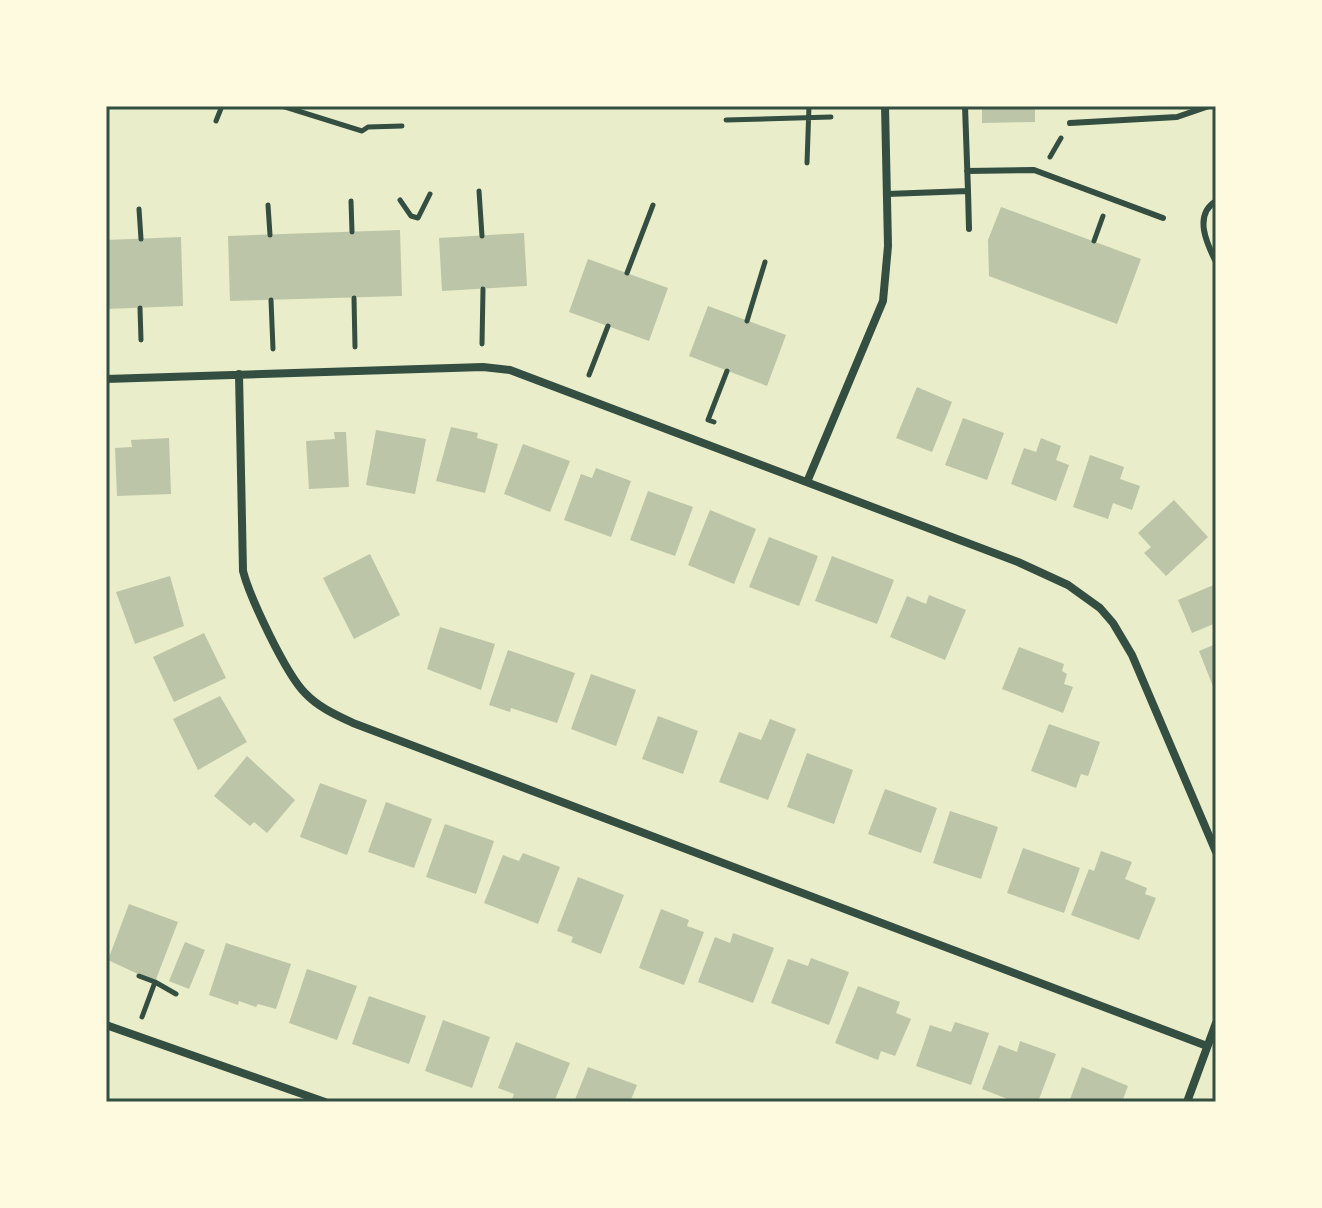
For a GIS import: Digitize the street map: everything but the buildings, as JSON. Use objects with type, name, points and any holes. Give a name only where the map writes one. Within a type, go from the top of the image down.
[{"type":"street","points":[[807,482],[883,301],[888,261],[885,106]]},
{"type":"street","points":[[106,379],[483,367],[510,370],[1018,562],[1068,585],[1100,608],[1132,655],[1216,852]]},
{"type":"street","points":[[239,374],[243,571],[249,590],[297,682],[318,704],[353,723],[1207,1046]]},
{"type":"street","points":[[1187,1102],[1216,1023]]},
{"type":"street","points":[[106,1025],[325,1102]]},
{"type":"lane","points":[[965,106],[969,229]]},
{"type":"lane","points":[[1070,123],[1177,117],[1209,106]]},
{"type":"lane","points":[[967,171],[1020,168],[1041,173],[1163,218]]},
{"type":"lane","points":[[887,194],[968,191]]},
{"type":"lane","points":[[1216,201],[1205,214],[1203,226],[1216,262]]},
{"type":"path","points":[[216,121],[222,106]]},
{"type":"path","points":[[282,106],[362,131],[368,127],[402,126]]},
{"type":"path","points":[[807,163],[809,106]]},
{"type":"path","points":[[726,120],[831,117]]},
{"type":"path","points":[[1041,173],[1070,123]]},
{"type":"path","points":[[479,191],[482,236]]},
{"type":"path","points":[[400,200],[411,216],[418,218],[430,194]]},
{"type":"path","points":[[1094,241],[1109,198]]},
{"type":"path","points":[[351,201],[352,232]]},
{"type":"path","points":[[268,205],[270,235]]},
{"type":"path","points":[[627,273],[653,205]]},
{"type":"path","points":[[139,209],[141,239]]},
{"type":"path","points":[[747,321],[765,262]]},
{"type":"path","points":[[482,344],[483,289]]},
{"type":"path","points":[[354,298],[355,347]]},
{"type":"path","points":[[271,300],[273,349]]},
{"type":"path","points":[[140,308],[141,340]]},
{"type":"path","points":[[589,375],[608,326]]},
{"type":"path","points":[[708,420],[727,371]]},
{"type":"path","points":[[139,976],[176,994]]},
{"type":"path","points":[[136,1036],[155,982]]}]
